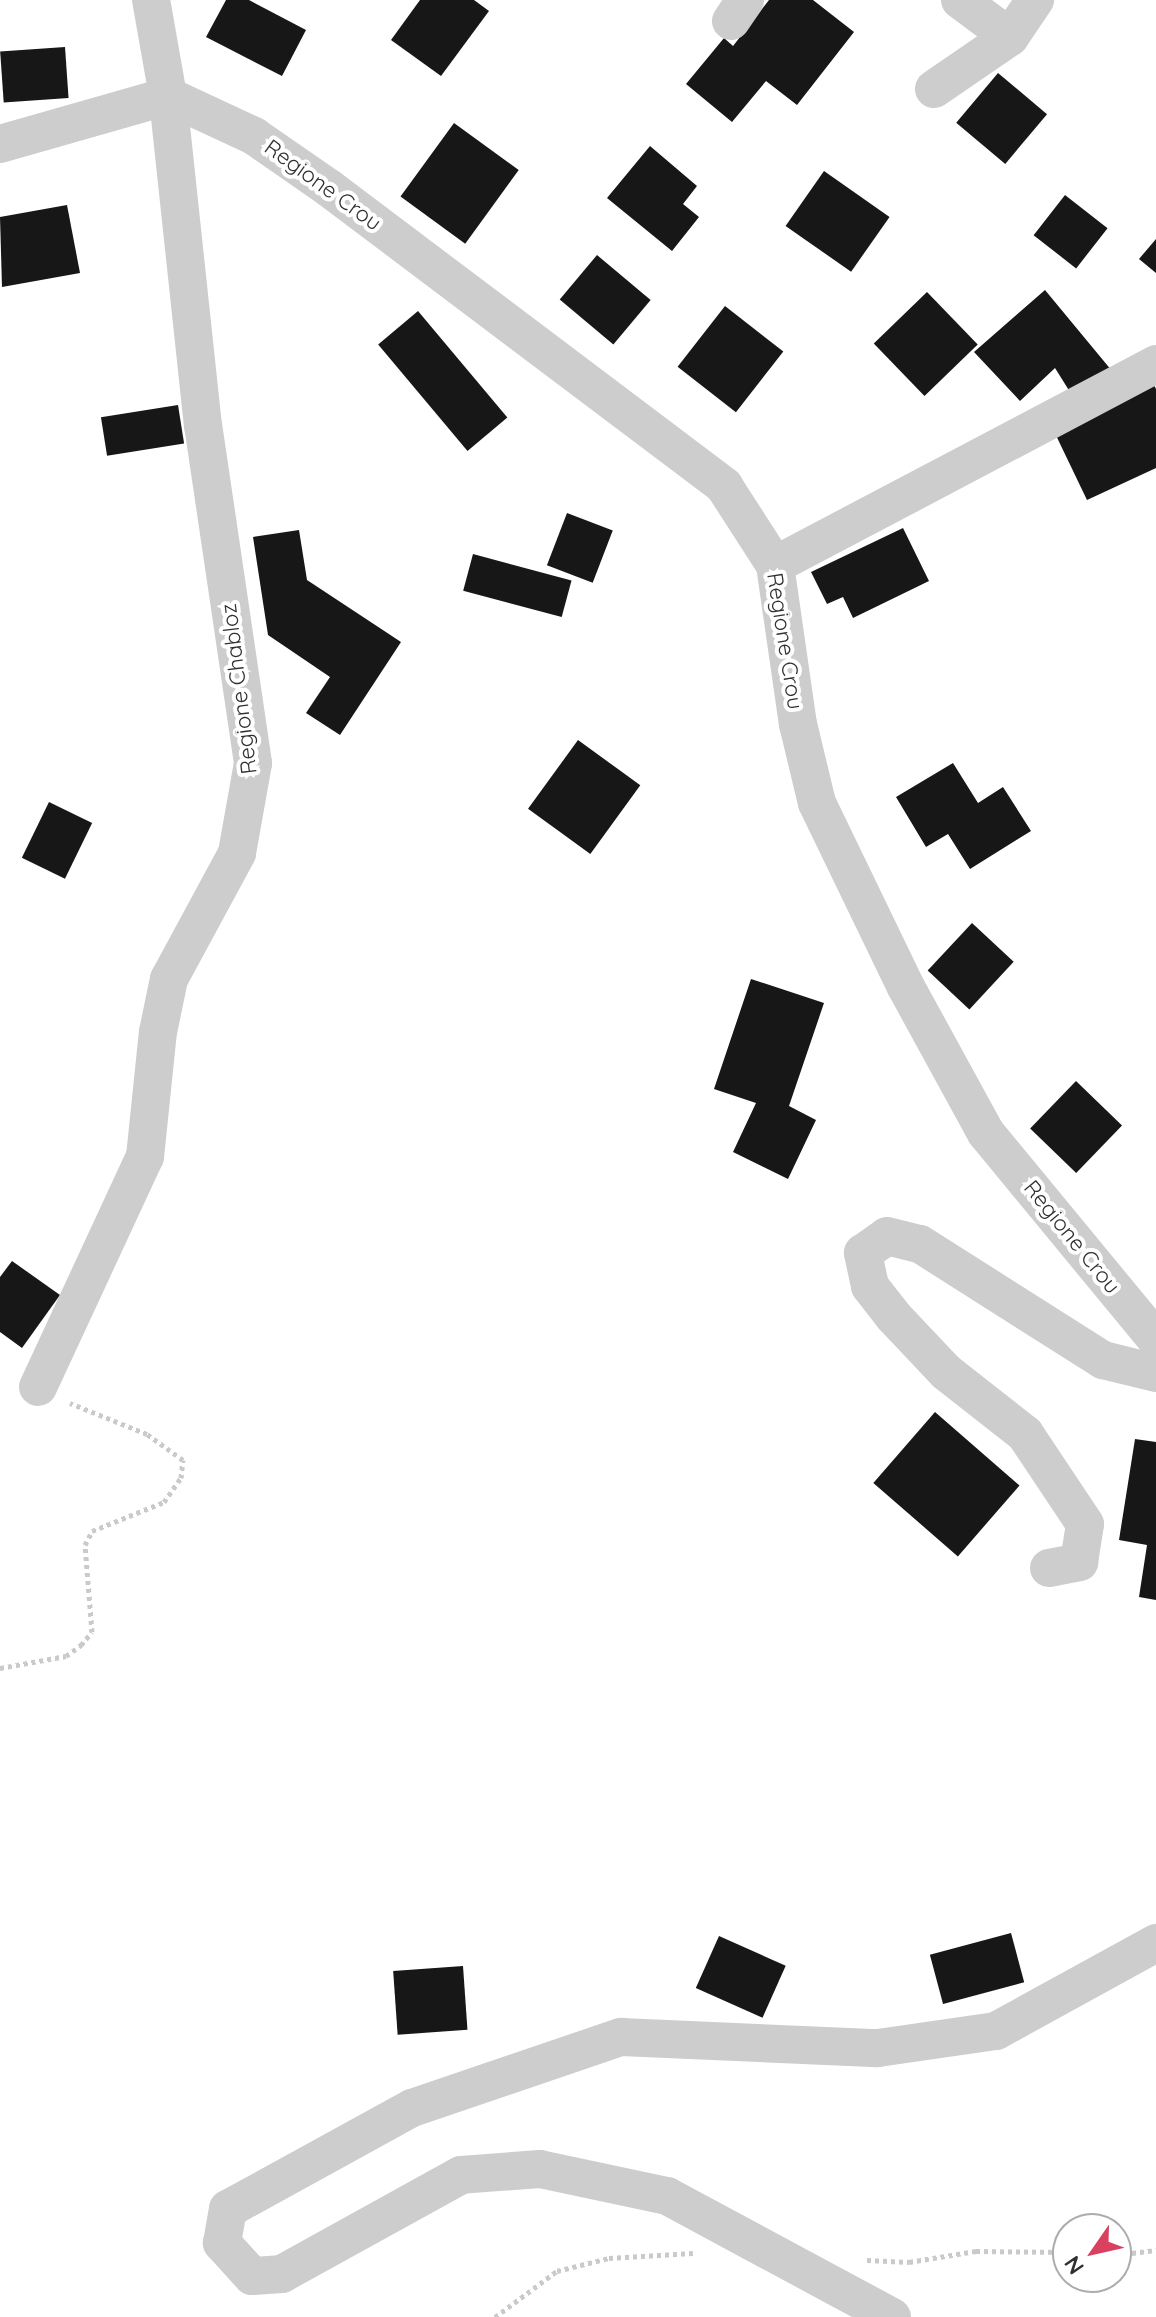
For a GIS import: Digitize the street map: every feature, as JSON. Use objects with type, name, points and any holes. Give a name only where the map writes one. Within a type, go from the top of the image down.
[{"type":"street","name":"Regione Chabloz","points":[[38,1387],[145,1157],[158,1032],[169,979],[237,853],[248,810],[253,763],[203,426],[168,96],[151,0]]},
{"type":"street","points":[[960,0],[1010,37]]},
{"type":"street","points":[[934,89],[1010,37],[1035,0]]},
{"type":"street","points":[[0,144],[168,96]]},
{"type":"street","name":"Regione Crou","points":[[168,96],[254,136],[509,319],[724,486],[775,565],[798,724],[817,803],[906,987],[986,1133],[1156,1339]]},
{"type":"street","points":[[775,565],[1156,364]]},
{"type":"street","points":[[1049,1568],[1079,1562],[1085,1524],[1025,1434],[946,1372],[894,1317],[870,1286],[863,1253],[887,1236],[920,1244],[1103,1360],[1156,1373]]},
{"type":"street","points":[[892,2317],[747,2242],[667,2196],[540,2169],[461,2175],[282,2274],[252,2276],[222,2243],[228,2209],[412,2108],[621,2037],[878,2048],[996,2031],[1156,1943]]},
{"type":"path","points":[[0,1668],[66,1656],[81,1645],[92,1632],[85,1545],[92,1531],[164,1502],[181,1478],[183,1460],[147,1434],[38,1387]]},
{"type":"path","points":[[495,2317],[557,2271],[609,2258],[670,2256],[747,2242]]},
{"type":"path","points":[[1132,2253],[1156,2250]]},
{"type":"path","points":[[861,2259],[909,2262],[976,2251],[1052,2252]]},
{"type":"building","points":[[226,0],[249,0],[306,30],[282,76],[206,37]]},
{"type":"building","points":[[420,0],[474,0],[489,11],[441,76],[391,40]]},
{"type":"building","points":[[769,0],[813,0],[854,32],[797,105],[766,81],[732,122],[686,84],[724,38],[733,46]]},
{"type":"building","points":[[65,47],[69,98],[4,102],[0,52]]},
{"type":"building","points":[[998,73],[1047,114],[1005,164],[956,123]]},
{"type":"building","points":[[454,123],[519,170],[465,244],[401,197]]},
{"type":"building","points":[[650,146],[697,186],[683,204],[699,217],[672,251],[607,198]]},
{"type":"building","points":[[824,171],[890,217],[851,272],[786,226]]},
{"type":"building","points":[[1065,195],[1108,228],[1076,268],[1034,235]]},
{"type":"building","points":[[67,205],[80,273],[2,287],[0,217]]},
{"type":"building","points":[[1156,239],[1156,273],[1139,259]]},
{"type":"building","points":[[597,255],[651,300],[613,344],[560,299]]},
{"type":"building","points":[[1045,290],[1117,377],[1075,400],[1055,368],[1020,401],[974,352]]},
{"type":"building","points":[[927,292],[978,345],[924,396],[874,343]]},
{"type":"building","points":[[725,306],[783,352],[736,412],[678,367]]},
{"type":"building","points":[[418,311],[507,417],[468,451],[378,344]]},
{"type":"building","points":[[1151,379],[1156,389],[1156,468],[1087,500],[1051,425]]},
{"type":"building","points":[[178,405],[184,444],[107,456],[101,417]]},
{"type":"building","points":[[567,513],[613,531],[593,583],[547,565]]},
{"type":"building","points":[[903,528],[929,581],[853,618],[843,597],[827,604],[811,572]]},
{"type":"building","points":[[299,530],[307,580],[401,642],[340,735],[306,713],[330,677],[268,635],[253,537]]},
{"type":"building","points":[[473,554],[572,580],[562,617],[463,591]]},
{"type":"building","points":[[578,740],[640,785],[590,854],[528,809]]},
{"type":"building","points":[[953,763],[978,803],[1003,787],[1031,831],[970,869],[948,834],[926,847],[896,797]]},
{"type":"building","points":[[49,802],[92,823],[65,879],[22,858]]},
{"type":"building","points":[[972,923],[1014,962],[969,1009],[928,971]]},
{"type":"building","points":[[751,979],[824,1003],[789,1106],[816,1120],[788,1179],[733,1152],[756,1103],[714,1089]]},
{"type":"building","points":[[1076,1081],[1122,1125],[1076,1173],[1030,1128]]},
{"type":"building","points":[[12,1261],[60,1295],[22,1348],[0,1332],[0,1277]]},
{"type":"building","points":[[935,1412],[1020,1485],[958,1556],[873,1483]]},
{"type":"building","points":[[1135,1439],[1156,1442],[1156,1600],[1139,1597],[1147,1545],[1119,1540]]},
{"type":"building","points":[[1011,1933],[1024,1982],[943,2004],[930,1955]]},
{"type":"building","points":[[719,1936],[786,1966],[763,2018],[696,1988]]},
{"type":"building","points":[[463,1966],[467,2030],[398,2035],[393,1971]]}]
